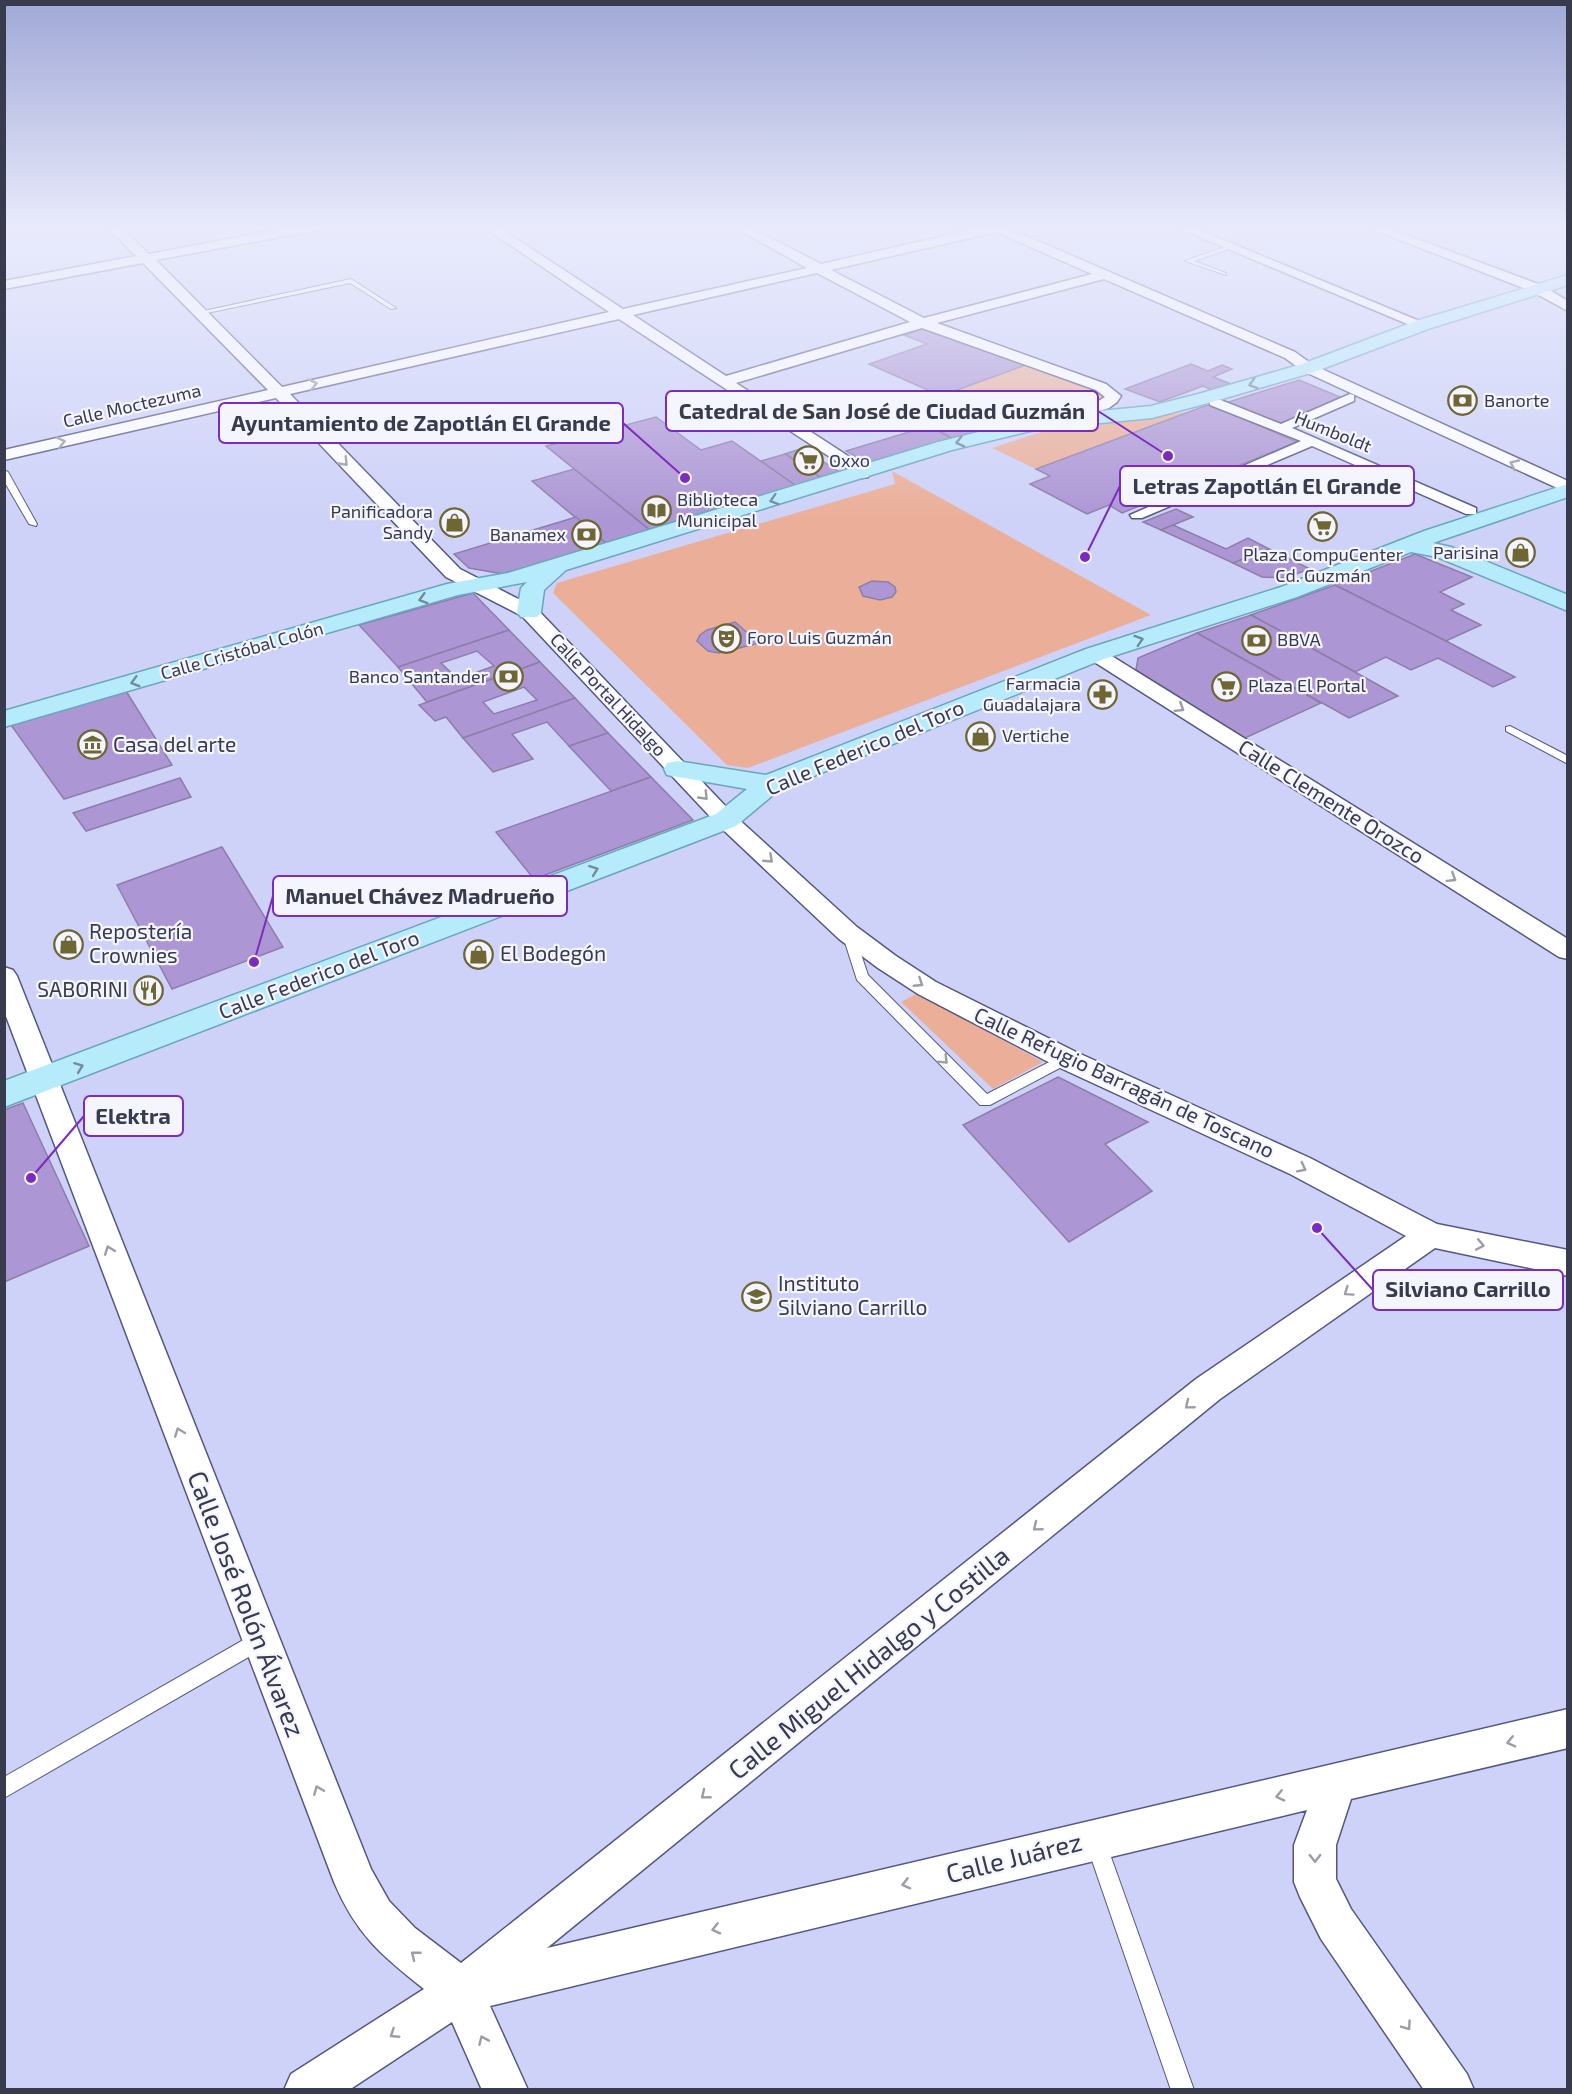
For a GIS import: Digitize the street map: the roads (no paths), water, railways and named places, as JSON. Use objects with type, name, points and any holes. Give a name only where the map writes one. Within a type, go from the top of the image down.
[{"type":"main road","name":"Calle Cristóbal Colón","points":[[4,719],[480,585],[511,579],[862,474],[945,446],[1039,423],[1152,412],[1308,369],[1422,324]]},
{"type":"main road","name":"Calle Federico del Toro","points":[[4,1095],[726,820],[769,784],[1095,654],[1289,592],[1421,540],[1568,489]]},
{"type":"main road","points":[[1421,540],[1568,591]]},
{"type":"main road","points":[[1421,540],[1443,552],[1568,604]]},
{"type":"main road","points":[[529,612],[532,588],[558,565]]},
{"type":"main road","points":[[677,769],[769,784]]},
{"type":"street","name":"Calle Portal Hidalgo","points":[[212,324],[453,573],[529,612],[726,820]]},
{"type":"street","name":"Calle Moctezuma","points":[[4,455],[577,324]]},
{"type":"street","points":[[635,324],[862,474]]},
{"type":"street","points":[[723,382],[920,324]]},
{"type":"street","points":[[924,324],[1101,387],[1113,396],[1103,405],[1039,423]]},
{"type":"street","points":[[1217,324],[1290,355],[1308,369],[1568,489]]},
{"type":"street","points":[[1280,429],[1350,398]]},
{"type":"street","name":"Humboldt","points":[[1214,402],[1312,441],[1471,511]]},
{"type":"street","points":[[1137,515],[1312,441]]},
{"type":"street","name":"Calle Clemente Orozco","points":[[1095,654],[1568,951]]},
{"type":"street","name":"Calle Refugio Barragán de Toscano","points":[[726,820],[848,933],[927,988],[1066,1059],[1300,1166],[1431,1235],[1568,1263]]},
{"type":"street","name":"Calle José Rolón Álvarez","points":[[4,976],[259,1640],[355,1882],[374,1916],[399,1943],[461,1991],[505,2090]]},
{"type":"street","name":"Calle Miguel Hidalgo y Costilla","points":[[307,2090],[461,1991],[1208,1389],[1431,1235]]},
{"type":"street","name":"Calle Juárez","points":[[461,1991],[1568,1728]]},
{"type":"street","points":[[1337,1782],[1315,1845],[1315,1882],[1336,1924],[1451,2090]]},
{"type":"lane","points":[[4,472],[33,524]]},
{"type":"lane","points":[[1510,729],[1568,761]]},
{"type":"lane","points":[[848,933],[862,977],[985,1101],[1066,1059]]},
{"type":"lane","points":[[4,1788],[259,1640]]},
{"type":"lane","points":[[1094,1839],[1183,2090]]},
{"type":"place","name":"Banorte","points":[[1463,401]]},
{"type":"place","name":"Catedral de San José de Ciudad Guzmán","points":[[1168,456]]},
{"type":"place","name":"Oxxo","points":[[808,461]]},
{"type":"place","name":"Ayuntamiento de Zapotlán El Grande","points":[[685,478]]},
{"type":"place","name":"Biblioteca Municipal","points":[[656,510]]},
{"type":"place","name":"Panificadora Sandy","points":[[454,522]]},
{"type":"place","name":"Plaza CompuCenter Cd. Guzmán","points":[[1323,526]]},
{"type":"place","name":"Banamex","points":[[587,535]]},
{"type":"place","name":"Parisina","points":[[1520,553]]},
{"type":"place","name":"Letras Zapotlán El Grande","points":[[1085,557]]},
{"type":"place","name":"Foro Luis Guzmán","points":[[726,638]]},
{"type":"place","name":"BBVA","points":[[1256,640]]},
{"type":"place","name":"Banco Santander","points":[[509,677]]},
{"type":"place","name":"Plaza El Portal","points":[[1227,686]]},
{"type":"place","name":"Farmacia Guadalajara","points":[[1102,694]]},
{"type":"place","name":"Vertiche","points":[[981,736]]},
{"type":"place","name":"Casa del arte","points":[[92,745]]},
{"type":"place","name":"Repostería Crownies","points":[[68,944]]},
{"type":"place","name":"El Bodegón","points":[[479,954]]},
{"type":"place","name":"Manuel Chávez Madrueño","points":[[254,962]]},
{"type":"place","name":"SABORINI","points":[[149,990]]},
{"type":"place","name":"Elektra","points":[[31,1178]]},
{"type":"place","name":"Silviano Carrillo","points":[[1317,1228]]},
{"type":"place","name":"Instituto Silviano Carrillo","points":[[757,1296]]}]
